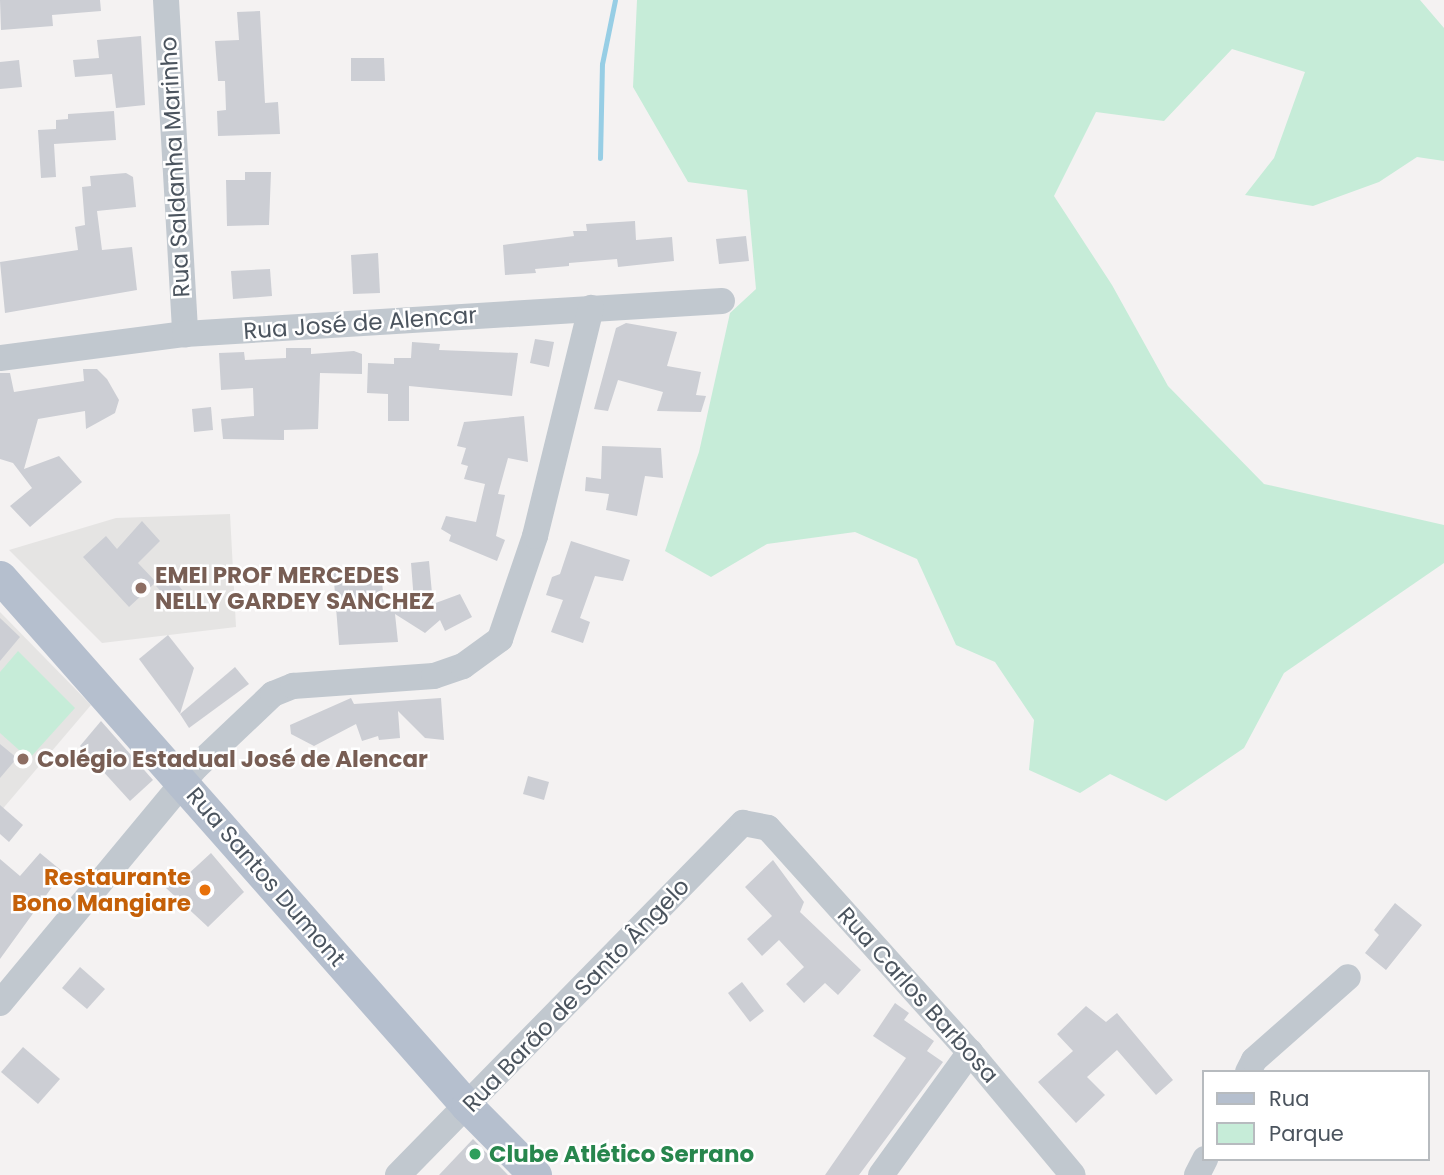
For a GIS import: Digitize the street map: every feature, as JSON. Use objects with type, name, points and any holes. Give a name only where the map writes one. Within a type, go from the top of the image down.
[{"type":"main road","name":"Rua Santos Dumont","points":[[0,578],[467,1106],[534,1175]]},
{"type":"street","name":"Rua Saldanha Marinho","points":[[166,0],[186,334]]},
{"type":"street","name":"Rua José de Alencar","points":[[0,358],[186,334],[722,300]]},
{"type":"street","points":[[0,1003],[183,783],[273,694],[293,686],[435,676],[463,666],[500,639],[538,524],[591,308]]},
{"type":"street","name":"Rua Barão de Santo Ângelo","points":[[398,1175],[743,823],[757,823]]},
{"type":"street","name":"Rua Carlos Barbosa","points":[[757,823],[768,828],[970,1052],[1073,1175]]},
{"type":"street","points":[[1249,1070],[1254,1060],[1348,977]]},
{"type":"street","points":[[881,1175],[970,1052]]},
{"type":"shaded area","name":"EMEI PROF MERCEDES NELLY GARDEY SANCHEZ","points":[[230,514],[236,627],[102,643],[9,550],[116,518]]},
{"type":"shaded area","name":"Colégio Estadual José de Alencar","points":[[0,612],[91,705],[0,812]]},
{"type":"green space","points":[[637,0],[1420,0],[1444,28],[1444,161],[1417,157],[1379,182],[1313,206],[1245,195],[1274,158],[1305,72],[1232,49],[1164,121],[1096,112],[1054,196],[1112,285],[1168,386],[1264,484],[1444,525],[1444,563],[1284,673],[1244,748],[1166,801],[1110,774],[1080,793],[1029,770],[1034,720],[995,662],[956,645],[917,559],[855,532],[767,544],[711,577],[665,551],[699,452],[730,313],[756,289],[747,190],[688,182],[633,87]]},
{"type":"green space","points":[[18,651],[75,708],[29,759],[0,733],[0,672]]},
{"type":"building","points":[[0,0],[100,0],[101,11],[52,15],[53,26],[1,30]]},
{"type":"building","points":[[260,11],[265,103],[278,102],[280,134],[218,136],[217,111],[226,110],[225,81],[218,81],[215,41],[239,40],[237,12]]},
{"type":"building","points":[[141,36],[145,105],[116,108],[112,74],[75,77],[73,60],[99,58],[97,40]]},
{"type":"building","points":[[351,58],[384,58],[385,81],[351,81]]},
{"type":"building","points":[[19,60],[22,87],[0,89],[0,62]]},
{"type":"building","points":[[114,111],[116,140],[54,144],[56,177],[41,178],[38,130],[56,129],[56,120],[68,119],[68,114]]},
{"type":"building","points":[[245,172],[271,172],[269,225],[227,226],[226,180],[245,180]]},
{"type":"building","points":[[126,173],[133,177],[136,207],[97,211],[102,250],[132,247],[137,290],[5,313],[0,262],[78,250],[75,227],[85,225],[82,187],[91,186],[90,176]]},
{"type":"building","points":[[635,221],[636,240],[672,237],[674,261],[618,267],[617,259],[569,263],[569,266],[535,269],[536,273],[505,275],[503,245],[574,236],[573,231],[587,231],[586,224]]},
{"type":"building","points":[[746,236],[749,261],[719,264],[716,239]]},
{"type":"building","points":[[378,253],[380,293],[353,294],[351,255]]},
{"type":"building","points":[[270,269],[272,296],[233,299],[231,271]]},
{"type":"building","points":[[626,323],[677,332],[667,366],[701,372],[696,395],[706,396],[701,412],[657,411],[663,392],[618,380],[608,411],[594,409],[616,328]]},
{"type":"building","points":[[535,339],[554,342],[549,367],[530,363]]},
{"type":"building","points":[[412,342],[440,344],[439,350],[518,353],[512,396],[409,386],[409,421],[388,421],[388,394],[367,393],[368,363],[394,364],[394,358],[411,358]]},
{"type":"building","points":[[286,348],[311,348],[311,354],[354,351],[362,354],[362,374],[320,373],[318,429],[284,430],[284,440],[223,439],[221,419],[254,416],[253,388],[221,390],[219,353],[244,352],[245,360],[286,358]]},
{"type":"building","points":[[83,369],[97,369],[107,379],[119,400],[115,413],[86,429],[85,411],[38,419],[24,469],[59,456],[82,482],[30,527],[10,506],[32,488],[13,463],[0,459],[0,373],[10,373],[14,392],[84,381]]},
{"type":"building","points":[[211,407],[213,430],[194,432],[192,409]]},
{"type":"building","points":[[524,416],[528,462],[508,458],[498,494],[505,495],[496,536],[505,540],[497,561],[449,541],[451,535],[441,529],[446,516],[476,522],[485,484],[464,479],[468,466],[461,464],[466,448],[457,446],[464,422]]},
{"type":"building","points":[[602,446],[661,448],[663,478],[645,476],[637,516],[606,510],[609,494],[585,491],[586,477],[601,479]]},
{"type":"building","points":[[142,521],[160,541],[138,563],[156,582],[129,607],[83,557],[106,536],[117,549]]},
{"type":"building","points":[[571,541],[630,560],[623,581],[595,576],[580,618],[590,622],[583,643],[551,632],[563,600],[546,595],[552,577],[560,574]]},
{"type":"building","points":[[429,561],[433,604],[460,594],[472,617],[445,631],[440,620],[425,633],[395,614],[398,642],[339,645],[333,569],[359,567],[360,583],[382,581],[384,604],[414,602],[411,563]]},
{"type":"building","points":[[169,574],[189,598],[177,609],[156,586]]},
{"type":"building","points":[[0,618],[20,637],[0,661]]},
{"type":"building","points":[[168,635],[194,668],[180,714],[139,659]]},
{"type":"building","points":[[235,667],[249,684],[189,728],[180,714]]},
{"type":"building","points":[[351,698],[354,704],[441,698],[444,740],[425,738],[398,711],[400,738],[379,740],[378,736],[362,741],[356,724],[314,746],[291,734],[290,725]]},
{"type":"building","points":[[101,721],[153,780],[130,801],[80,746]]},
{"type":"building","points":[[0,744],[17,758],[0,778]]},
{"type":"building","points":[[528,776],[549,782],[544,800],[523,794]]},
{"type":"building","points":[[0,805],[23,825],[9,842],[0,834]]},
{"type":"building","points":[[40,853],[63,872],[0,959],[0,859],[20,876]]},
{"type":"building","name":"Restaurante Bono Mangiare","points":[[211,853],[244,892],[208,927],[166,888],[180,871],[186,876]]},
{"type":"building","points":[[773,860],[804,902],[800,912],[861,970],[838,995],[825,983],[804,1003],[786,984],[804,967],[779,940],[762,956],[747,939],[772,916],[745,887]]},
{"type":"building","points":[[1395,903],[1422,925],[1386,970],[1365,953],[1379,935],[1374,930]]},
{"type":"building","points":[[80,967],[105,989],[87,1009],[62,988]]},
{"type":"building","points":[[742,982],[764,1011],[750,1022],[728,993]]},
{"type":"building","points":[[895,1003],[909,1013],[904,1020],[934,1041],[927,1051],[943,1062],[859,1175],[825,1175],[906,1058],[873,1036]]},
{"type":"building","points":[[1086,1006],[1106,1022],[1117,1013],[1173,1080],[1156,1095],[1117,1050],[1087,1077],[1105,1095],[1076,1123],[1038,1082],[1073,1051],[1057,1034]]},
{"type":"building","points":[[23,1047],[60,1079],[38,1104],[1,1072]]},
{"type":"building","name":"Clube Atlético Serrano","points":[[473,1139],[508,1175],[439,1175]]},
{"type":"waterway","points":[[600,158],[602,64],[615,0]]},
{"type":"place","name":"EMEI PROF MERCEDES NELLY GARDEY SANCHEZ","points":[[141,588]]},
{"type":"place","name":"Colégio Estadual José de Alencar","points":[[23,759]]},
{"type":"place","name":"Restaurante Bono Mangiare","points":[[205,890]]},
{"type":"place","name":"Clube Atlético Serrano","points":[[475,1154]]}]
